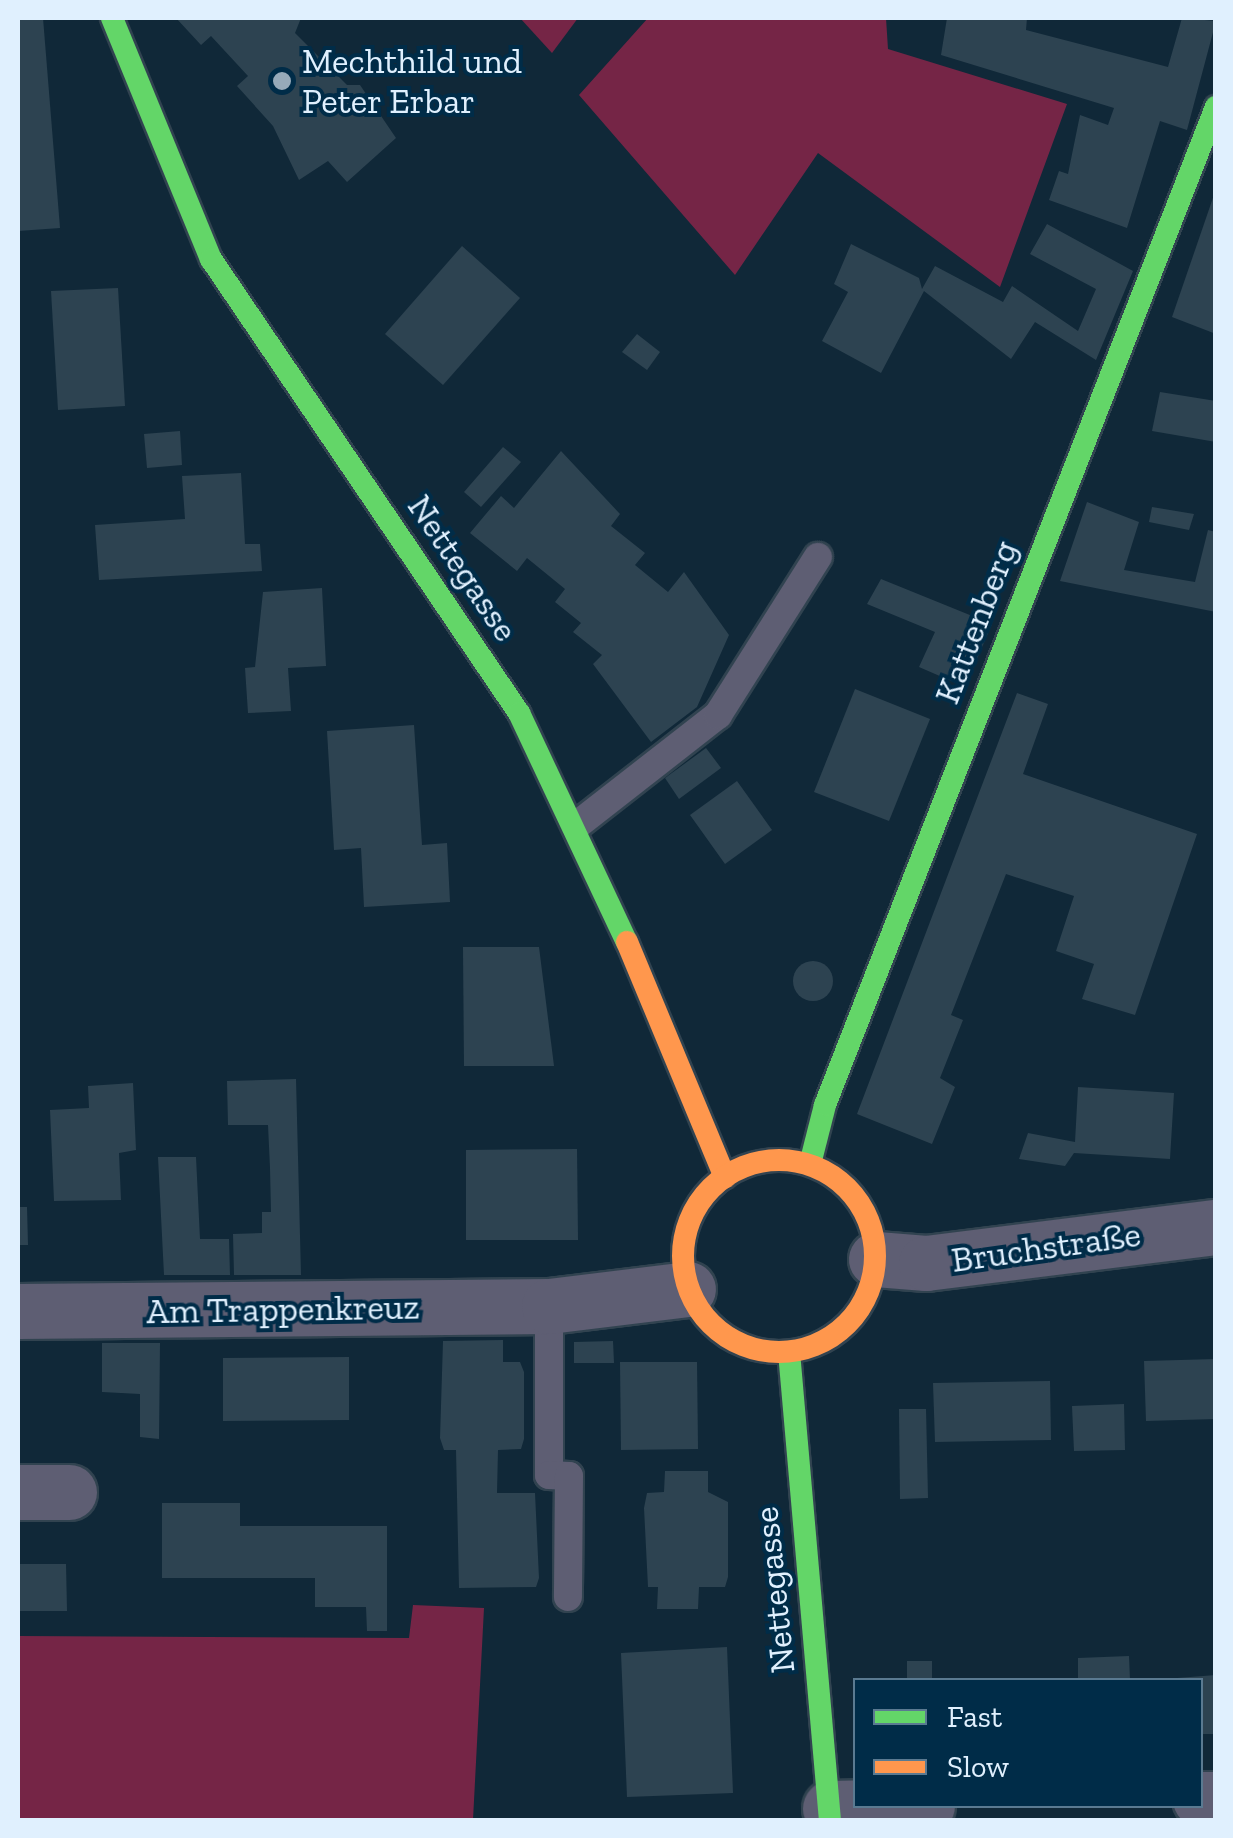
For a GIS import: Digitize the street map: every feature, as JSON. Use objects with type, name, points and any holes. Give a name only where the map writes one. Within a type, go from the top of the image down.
[{"type":"street","name":"Nettegasse","points":[[112,18],[210,259],[520,713],[576,825],[724,1177]]},
{"type":"street","name":"Kattenberg","points":[[810,1164],[825,1105],[1216,107]]},
{"type":"street","points":[[751,1164],[810,1164],[858,1201],[876,1259],[871,1286],[840,1331],[788,1352],[728,1338],[688,1289],[692,1215],[724,1177],[751,1164]]},
{"type":"street","name":"Bruchstraße","points":[[876,1259],[926,1263],[1216,1226]]},
{"type":"street","name":"Am Trappenkreuz","points":[[18,1310],[549,1306],[688,1289]]},
{"type":"street","name":"Nettegasse","points":[[788,1352],[830,1814]]},
{"type":"street","points":[[830,1814],[903,1808]]},
{"type":"lane","points":[[576,825],[718,715],[818,557]]},
{"type":"lane","points":[[549,1306],[549,1475],[569,1476],[568,1597]]},
{"type":"shaded area","points":[[520,18],[578,18],[552,53]]},
{"type":"shaded area","points":[[648,18],[886,18],[888,49],[1067,104],[1000,287],[818,153],[735,275],[579,95]]},
{"type":"shaded area","points":[[413,1605],[484,1608],[473,1820],[18,1820],[18,1636],[409,1638]]},
{"type":"building","points":[[18,18],[43,18],[60,228],[18,231]]},
{"type":"building","points":[[176,18],[301,18],[295,33],[347,85],[360,85],[396,138],[347,182],[328,161],[299,180],[273,126],[237,86],[248,76],[211,36],[201,45]]},
{"type":"building","points":[[947,18],[1027,18],[1026,30],[1168,67],[1182,18],[1216,21],[1187,130],[1160,121],[1127,228],[1049,200],[1059,171],[1068,174],[1080,115],[1108,125],[1114,108],[941,55]]},
{"type":"building","points":[[1216,189],[1216,334],[1172,317]]},
{"type":"building","points":[[1047,224],[1133,271],[1096,360],[1035,322],[1011,359],[924,291],[881,373],[822,341],[848,292],[834,284],[851,244],[919,278],[922,289],[935,266],[1003,302],[1012,286],[1078,331],[1096,289],[1030,254]]},
{"type":"building","points":[[462,246],[520,298],[443,385],[385,334]]},
{"type":"building","points":[[118,288],[125,406],[58,410],[51,291]]},
{"type":"building","points":[[637,334],[660,352],[647,370],[622,352]]},
{"type":"building","points":[[1160,392],[1216,401],[1216,442],[1152,431]]},
{"type":"building","points":[[180,431],[182,465],[147,468],[144,434]]},
{"type":"building","points":[[503,447],[521,462],[481,507],[464,492]]},
{"type":"building","points":[[561,451],[620,514],[611,526],[645,553],[635,565],[668,592],[684,572],[729,635],[697,707],[651,742],[593,664],[602,655],[573,632],[581,623],[555,602],[565,589],[527,558],[517,571],[470,533],[501,496],[514,508]]},
{"type":"building","points":[[241,473],[245,544],[260,544],[262,571],[99,580],[95,525],[185,519],[182,476]]},
{"type":"building","points":[[1087,502],[1139,522],[1124,570],[1195,582],[1208,530],[1216,532],[1216,612],[1060,581]]},
{"type":"building","points":[[1152,507],[1194,514],[1189,530],[1149,522]]},
{"type":"building","points":[[881,579],[992,624],[965,687],[919,667],[935,632],[867,604]]},
{"type":"building","points":[[322,588],[326,666],[288,668],[291,711],[248,713],[245,668],[255,667],[263,592]]},
{"type":"building","points":[[855,689],[930,719],[889,821],[814,792]]},
{"type":"building","points":[[1017,693],[1048,704],[1023,774],[1197,834],[1135,1015],[1082,999],[1094,964],[1056,951],[1074,896],[1006,874],[951,1015],[963,1020],[940,1078],[955,1087],[932,1144],[857,1114]]},
{"type":"building","points":[[414,725],[422,845],[447,843],[450,902],[364,907],[361,848],[334,850],[327,731]]},
{"type":"building","points":[[706,748],[721,768],[679,799],[665,778]]},
{"type":"building","points":[[737,781],[772,830],[725,864],[690,815]]},
{"type":"building","points":[[463,947],[539,947],[554,1066],[464,1066]]},
{"type":"building","points":[[813,961],[827,967],[833,981],[827,995],[813,1001],[799,995],[793,981],[799,967]]},
{"type":"building","points":[[296,1079],[301,1275],[234,1275],[233,1234],[262,1233],[262,1212],[271,1212],[270,1168],[268,1125],[228,1125],[227,1081]]},
{"type":"building","points":[[133,1083],[136,1150],[119,1153],[121,1200],[54,1201],[50,1110],[89,1108],[88,1086]]},
{"type":"building","points":[[1078,1087],[1174,1093],[1170,1159],[1074,1153],[1065,1166],[1019,1159],[1028,1133],[1075,1142]]},
{"type":"building","points":[[577,1149],[578,1240],[466,1240],[466,1150]]},
{"type":"building","points":[[158,1157],[196,1157],[200,1239],[229,1239],[230,1275],[164,1275]]},
{"type":"building","points":[[18,1207],[27,1207],[28,1245],[18,1245]]},
{"type":"building","points":[[503,1340],[503,1362],[520,1362],[524,1372],[524,1439],[521,1449],[498,1450],[497,1493],[535,1493],[539,1578],[536,1587],[459,1588],[456,1450],[444,1450],[440,1438],[443,1341]]},
{"type":"building","points":[[613,1341],[614,1363],[574,1363],[574,1342]]},
{"type":"building","points":[[102,1343],[160,1343],[159,1439],[140,1437],[140,1394],[102,1392]]},
{"type":"building","points":[[349,1357],[349,1420],[223,1421],[223,1358]]},
{"type":"building","points":[[1216,1359],[1216,1419],[1146,1421],[1144,1361]]},
{"type":"building","points":[[620,1362],[697,1362],[698,1449],[621,1450]]},
{"type":"building","points":[[1050,1381],[1051,1440],[935,1442],[933,1383]]},
{"type":"building","points":[[1124,1404],[1125,1450],[1074,1451],[1072,1406]]},
{"type":"building","points":[[899,1409],[926,1409],[928,1498],[900,1499]]},
{"type":"building","points":[[665,1471],[708,1471],[708,1492],[728,1502],[728,1577],[725,1587],[699,1587],[698,1609],[657,1609],[658,1587],[648,1587],[644,1508],[647,1493],[664,1492]]},
{"type":"building","points":[[162,1503],[240,1503],[240,1526],[387,1526],[387,1631],[367,1631],[366,1607],[315,1607],[315,1578],[162,1578]]},
{"type":"building","points":[[18,1564],[66,1564],[67,1611],[18,1611]]},
{"type":"building","points":[[727,1647],[733,1793],[627,1797],[621,1653]]},
{"type":"building","points":[[1129,1656],[1130,1678],[1078,1678],[1078,1658]]},
{"type":"building","points":[[907,1661],[932,1661],[932,1678],[907,1678]]},
{"type":"building","points":[[1216,1675],[1216,1734],[1203,1734],[1203,1678],[1177,1678]]},
{"type":"traffic: fast","points":[[112,18],[211,259],[519,713],[627,942]]},
{"type":"traffic: fast","points":[[810,1164],[825,1105],[1216,107]]},
{"type":"traffic: fast","points":[[789,1352],[830,1820]]},
{"type":"traffic: slow","points":[[627,942],[725,1177]]},
{"type":"traffic: slow","points":[[779,1160],[816,1168],[847,1188],[867,1219],[875,1256],[867,1293],[847,1324],[816,1344],[779,1352],[742,1344],[711,1324],[691,1293],[683,1256],[691,1219],[711,1188],[742,1168],[779,1160]]},
{"type":"place","name":"Mechthild und Peter Erbar","points":[[282,81]]}]
